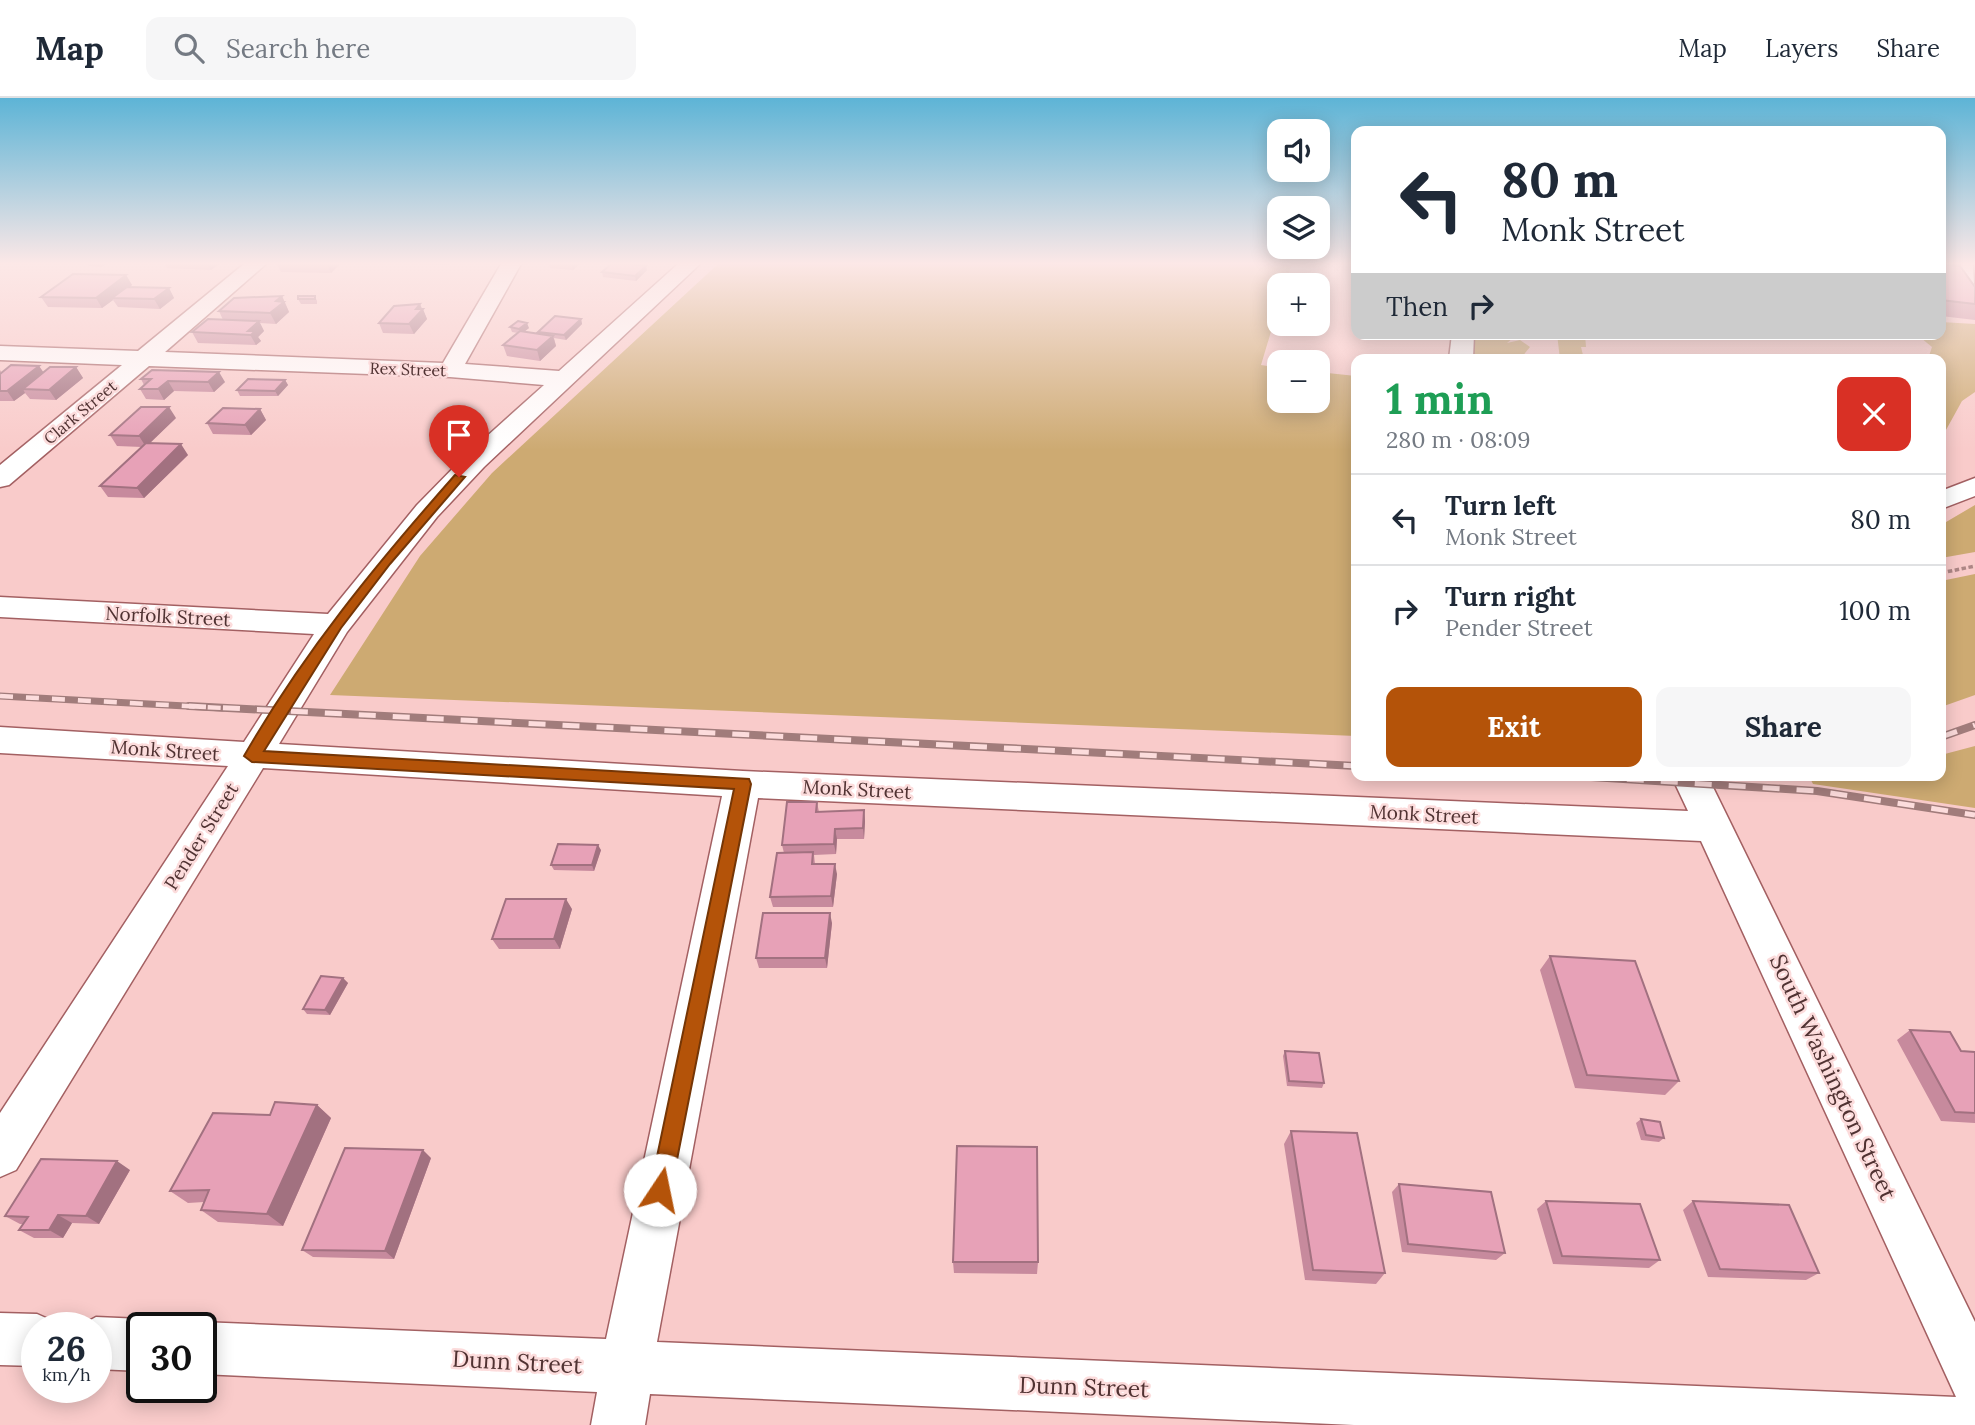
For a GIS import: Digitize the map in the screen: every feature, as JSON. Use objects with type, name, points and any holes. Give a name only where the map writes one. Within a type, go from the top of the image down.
[{"type":"street","name":"Clark Street","points":[[0,479],[182,326]]},
{"type":"street","points":[[450,370],[475,326]]},
{"type":"street","name":"Pender Street","points":[[0,1154],[336,625],[427,511],[475,460],[622,326]]},
{"type":"street","name":"Rex Street","points":[[0,353],[450,370],[563,379]]},
{"type":"street","points":[[1946,499],[1975,485]]},
{"type":"street","name":"Norfolk Street","points":[[0,607],[336,625]]},
{"type":"street","name":"Monk Street","points":[[0,740],[743,784],[1715,827]]},
{"type":"street","name":"South Washington Street","points":[[1692,781],[1975,1378]]},
{"type":"street","points":[[618,1425],[641,1285],[743,784]]},
{"type":"street","points":[[0,1339],[21,1340]]},
{"type":"street","name":"Dunn Street","points":[[217,1349],[1966,1425]]},
{"type":"path","points":[[1946,572],[1975,566]]},
{"type":"shaded area","points":[[651,326],[1267,326],[1267,336],[1270,336],[1261,365],[1267,366],[1267,413],[1330,413],[1330,373],[1351,375],[1351,736],[330,695],[420,556],[492,473]]},
{"type":"shaded area","points":[[1946,326],[1975,326],[1975,392],[1962,401],[1946,430],[1946,354],[1930,354],[1932,347],[1923,340],[1946,340]]},
{"type":"shaded area","points":[[1471,340],[1511,340],[1507,343],[1520,340],[1530,347],[1524,354],[1471,354]]},
{"type":"shaded area","points":[[1558,340],[1585,340],[1586,347],[1581,347],[1583,354],[1559,354]]},
{"type":"shaded area","points":[[1975,505],[1975,552],[1946,557],[1946,522]]},
{"type":"shaded area","points":[[1975,574],[1975,695],[1946,705],[1946,580]]},
{"type":"shaded area","points":[[1975,746],[1975,808],[1813,784],[1812,781],[1946,781],[1946,754]]},
{"type":"building","points":[[199,326],[254,326],[248,331],[255,331],[251,335],[192,332]]},
{"type":"building","points":[[544,326],[574,326],[564,335],[538,332]]},
{"type":"building","points":[[520,331],[553,336],[537,350],[503,345]]},
{"type":"building","points":[[11,365],[39,366],[7,391],[0,391],[0,374]]},
{"type":"building","points":[[50,367],[76,367],[49,390],[23,389]]},
{"type":"building","points":[[152,370],[219,372],[208,382],[168,381],[158,389],[140,389],[151,379],[141,379]]},
{"type":"building","points":[[248,379],[285,380],[275,391],[237,390]]},
{"type":"building","points":[[141,407],[169,407],[139,436],[110,435]]},
{"type":"building","points":[[223,408],[260,409],[245,425],[207,423]]},
{"type":"building","points":[[146,443],[181,444],[137,488],[100,486]]},
{"type":"building","points":[[787,802],[817,802],[816,812],[864,810],[863,828],[835,829],[834,844],[782,845]]},
{"type":"building","points":[[558,844],[598,845],[592,865],[551,865]]},
{"type":"building","points":[[813,852],[812,864],[835,864],[831,896],[770,897],[777,853]]},
{"type":"building","points":[[506,899],[566,899],[554,939],[492,939]]},
{"type":"building","points":[[763,913],[830,913],[825,958],[756,958]]},
{"type":"building","points":[[1550,956],[1635,961],[1679,1081],[1587,1075]]},
{"type":"building","points":[[321,976],[343,978],[325,1010],[303,1009]]},
{"type":"building","points":[[1910,1030],[1950,1032],[1961,1051],[1975,1052],[1975,1113],[1955,1112]]},
{"type":"building","points":[[1285,1051],[1319,1053],[1324,1083],[1289,1081]]},
{"type":"building","points":[[275,1102],[317,1105],[267,1214],[201,1210],[209,1190],[170,1191],[213,1113],[270,1115]]},
{"type":"building","points":[[1641,1119],[1660,1122],[1664,1138],[1646,1135]]},
{"type":"building","points":[[1291,1131],[1357,1133],[1385,1273],[1313,1270]]},
{"type":"building","points":[[957,1146],[1037,1147],[1038,1262],[953,1262]]},
{"type":"building","points":[[345,1148],[423,1150],[385,1251],[302,1250]]},
{"type":"building","points":[[41,1159],[117,1161],[86,1216],[58,1215],[49,1230],[19,1230],[28,1217],[5,1216]]},
{"type":"building","points":[[1399,1184],[1491,1192],[1505,1253],[1408,1244]]},
{"type":"building","points":[[1546,1201],[1640,1204],[1660,1260],[1562,1256]]},
{"type":"building","points":[[1693,1201],[1789,1205],[1819,1273],[1720,1269]]},
{"type":"railway","points":[[0,696],[223,708]]},
{"type":"railway","points":[[189,706],[1351,766]]},
{"type":"railway","points":[[1946,735],[1975,725]]},
{"type":"railway","points":[[1656,781],[1817,791],[1975,815]]},
{"type":"route","points":[[459,477],[427,511],[336,625],[252,756],[743,784],[660,1190]]}]
